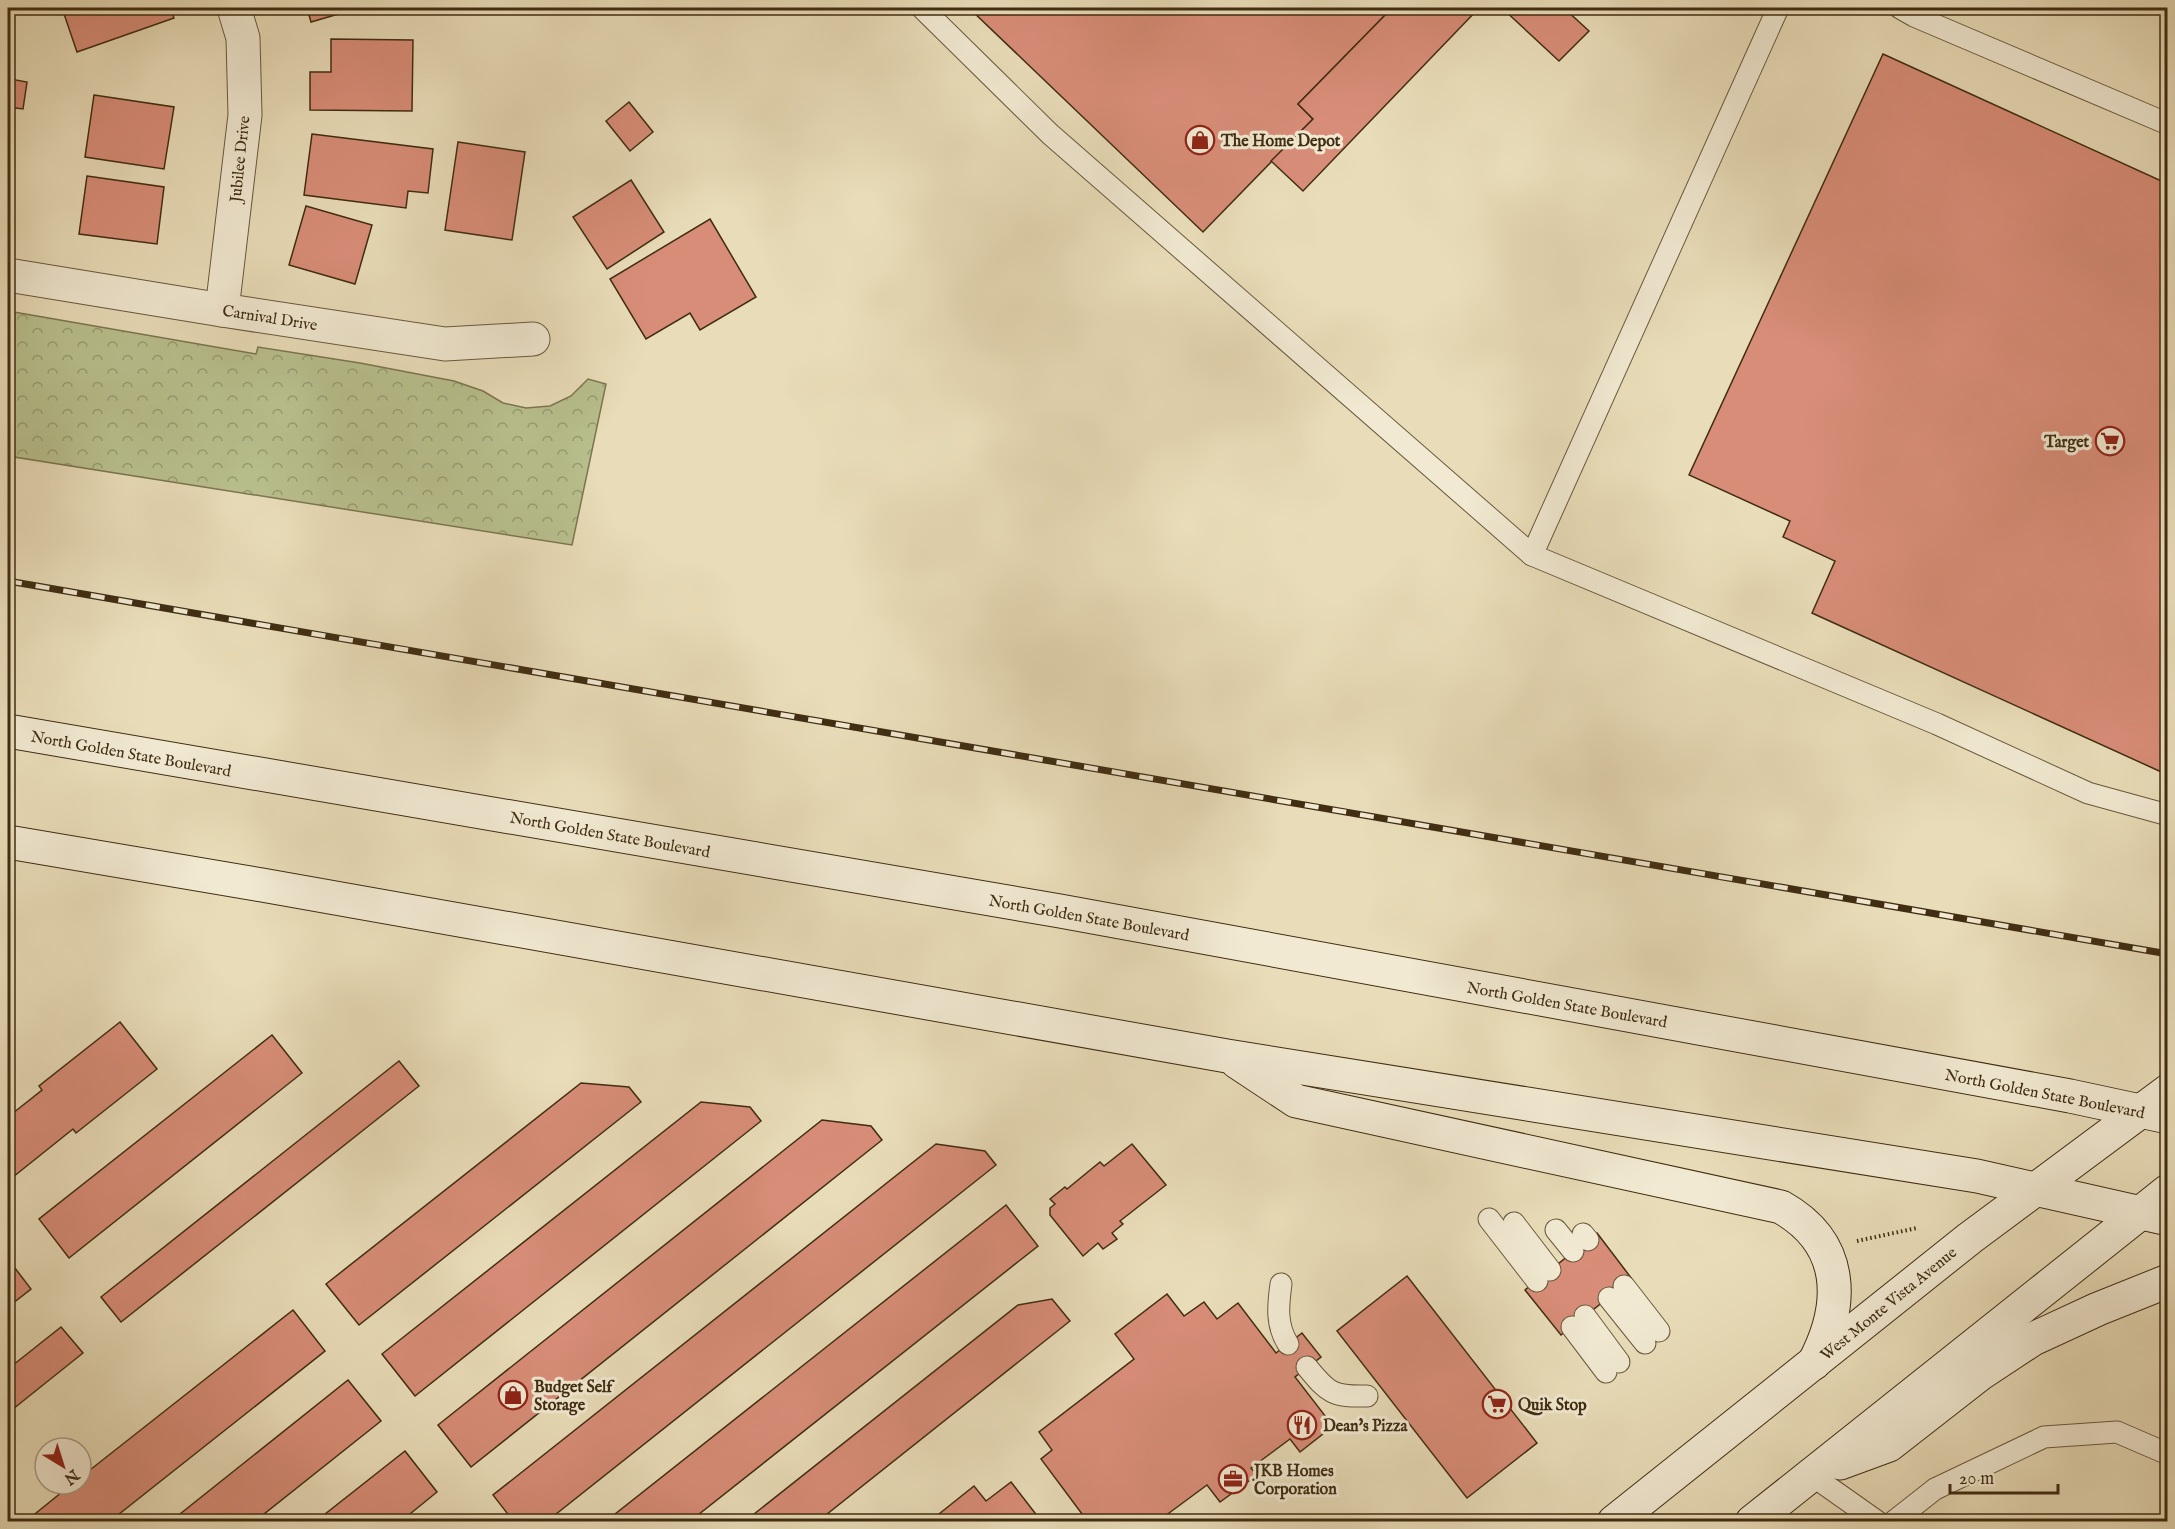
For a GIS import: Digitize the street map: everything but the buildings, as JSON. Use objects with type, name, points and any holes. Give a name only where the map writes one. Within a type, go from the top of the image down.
[{"type":"main road","name":"Jubilee Drive","points":[[222,310],[245,115],[243,38],[234,8]]},
{"type":"main road","name":"Carnival Drive","points":[[8,275],[445,344],[533,339]]},
{"type":"main road","name":"North Golden State Boulevard","points":[[8,731],[1072,914],[2058,1094],[2154,1114]]},
{"type":"main road","points":[[8,842],[1227,1056],[1977,1176],[2153,1216]]},
{"type":"main road","points":[[1227,1056],[1296,1101],[1781,1207],[1801,1220],[1817,1237],[1825,1251],[1833,1275],[1834,1312],[1828,1335],[1814,1363]]},
{"type":"main road","name":"West Monte Vista Avenue","points":[[1614,1521],[1970,1238],[2036,1190],[2154,1114],[2168,1092]]},
{"type":"main road","points":[[1752,1521],[1810,1474],[2153,1216],[2168,1191]]},
{"type":"main road","points":[[1810,1474],[1889,1445],[1980,1374],[2033,1339],[2098,1309],[2168,1281]]},
{"type":"lane","points":[[922,8],[1050,134],[1532,555],[1937,724],[2088,793],[2168,816]]},
{"type":"lane","points":[[1532,555],[1778,8]]},
{"type":"lane","points":[[1900,8],[2168,124]]},
{"type":"lane","points":[[1489,1219],[1543,1275],[1514,1223]]},
{"type":"lane","points":[[1556,1230],[1581,1242]]},
{"type":"lane","points":[[1281,1284],[1277,1310],[1282,1335],[1288,1344]]},
{"type":"lane","points":[[1617,1292],[1652,1337]]},
{"type":"lane","points":[[1579,1322],[1613,1367]]},
{"type":"lane","points":[[1307,1367],[1323,1388],[1346,1396],[1367,1396]]},
{"type":"lane","points":[[1893,1521],[1935,1489],[2044,1437],[2117,1432],[2168,1454]]},
{"type":"lane","points":[[1810,1474],[1878,1521]]},
{"type":"path","points":[[1852,1242],[1917,1228]]},
{"type":"green space","points":[[8,311],[256,354],[258,347],[360,363],[454,381],[483,391],[503,403],[526,408],[550,406],[571,396],[588,379],[606,384],[572,545],[8,456]]},
{"type":"railway","points":[[8,581],[2168,954]]},
{"type":"place","name":"The Home Depot","points":[[1200,140]]},
{"type":"place","name":"Target","points":[[2110,441]]},
{"type":"place","name":"Budget Self Storage","points":[[513,1395]]},
{"type":"place","name":"Quik Stop","points":[[1497,1404]]},
{"type":"place","name":"Dean's Pizza","points":[[1302,1425]]},
{"type":"place","name":"JKB Homes Corporation","points":[[1233,1479]]}]
